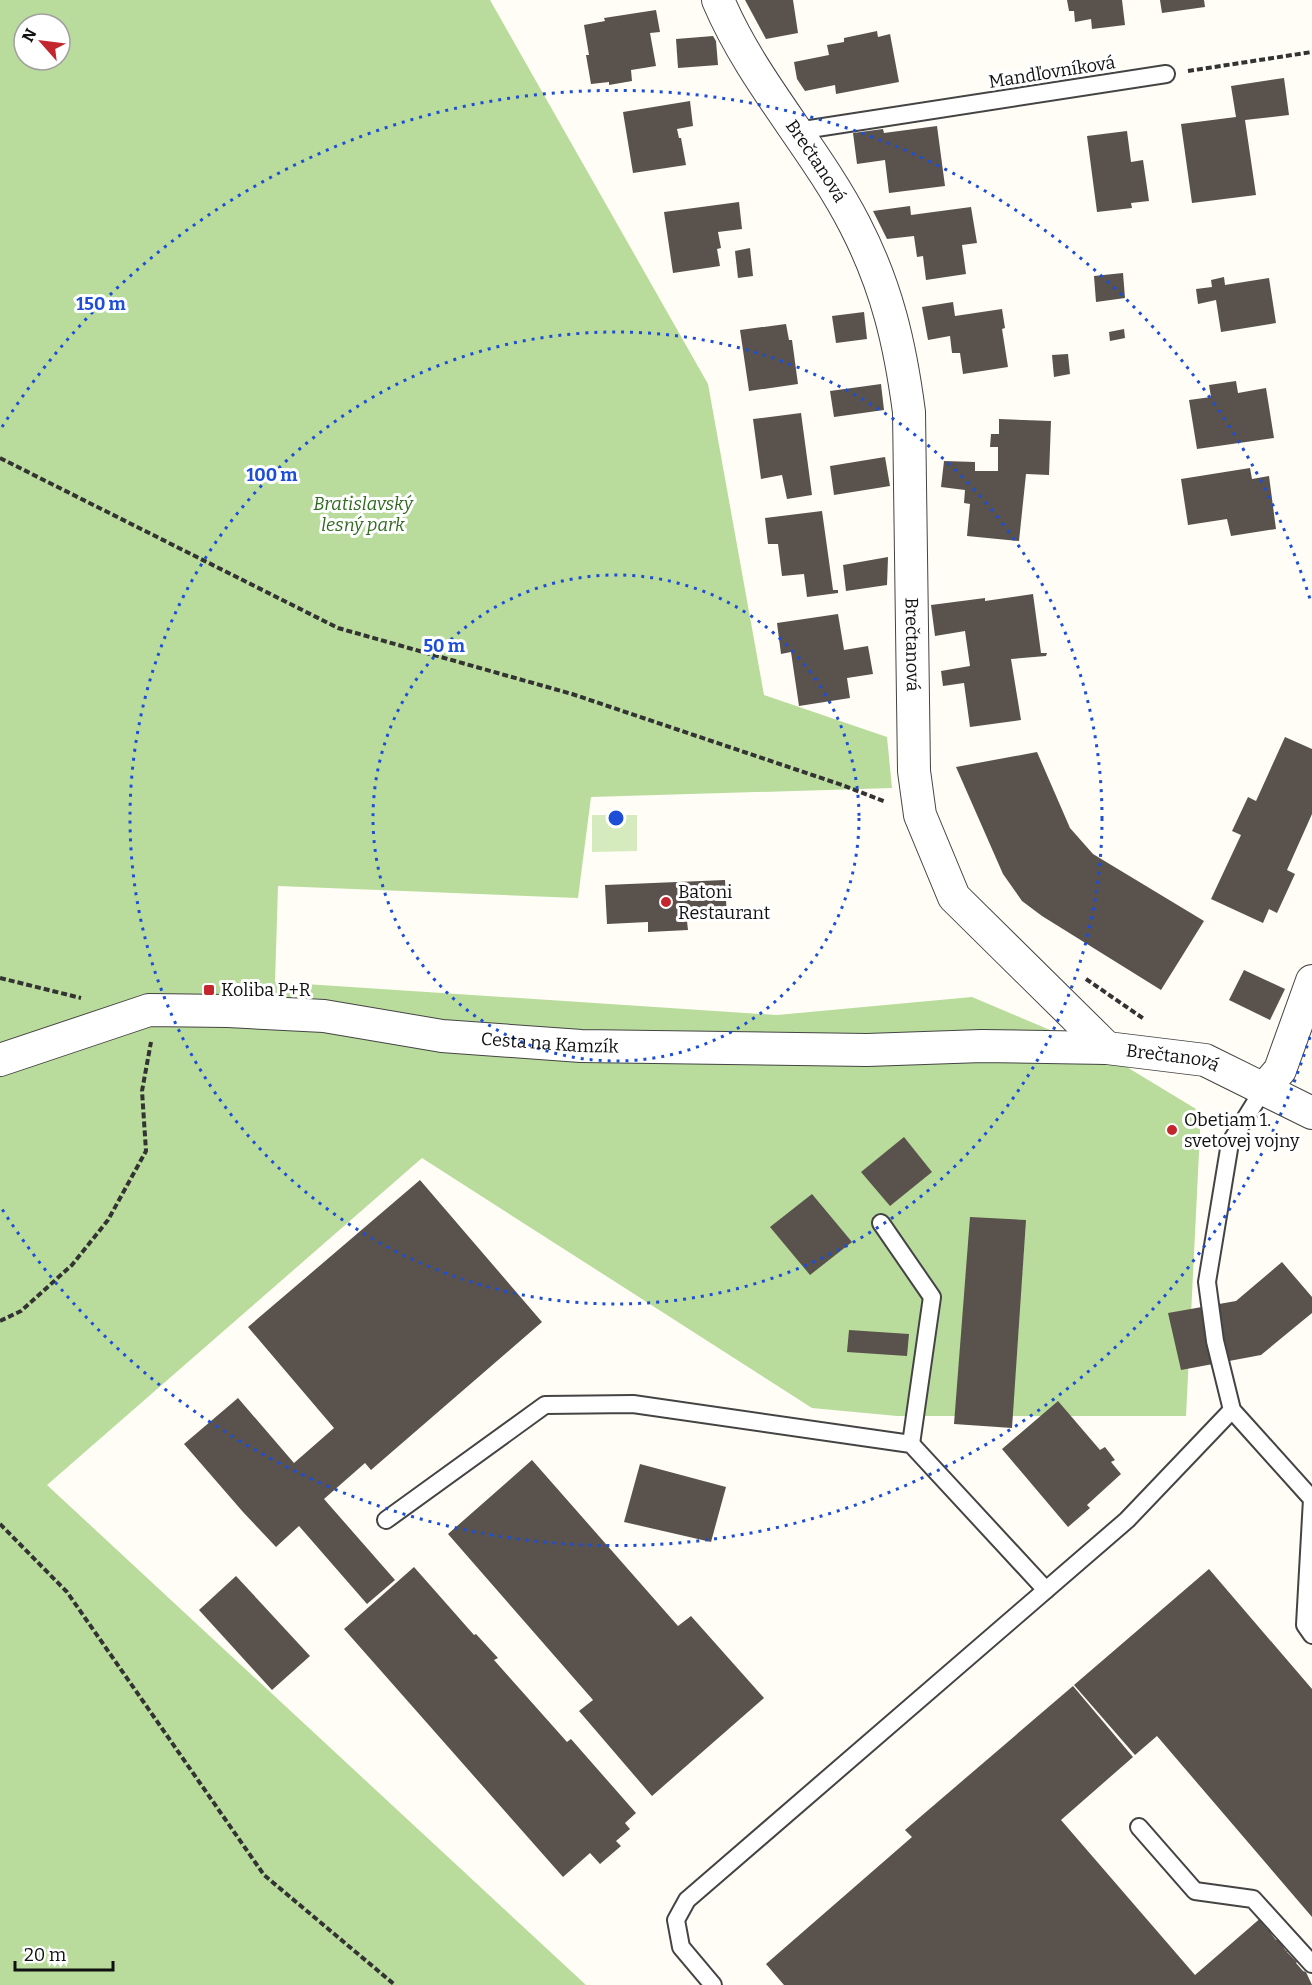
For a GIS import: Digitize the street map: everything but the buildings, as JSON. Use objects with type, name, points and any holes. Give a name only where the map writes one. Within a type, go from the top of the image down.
[{"type":"street","name":"Brečtanová","points":[[718,0],[744,51],[855,223],[890,308],[902,358],[909,412],[915,701],[914,771],[920,815],[954,897],[1107,1048],[1205,1060],[1312,1113]]},
{"type":"street","points":[[1263,1090],[1280,1070],[1312,981]]},
{"type":"street","name":"Cesta na Kamzík","points":[[0,1060],[148,1010],[324,1016],[442,1036],[581,1046],[867,1050],[982,1046],[1107,1048]]},
{"type":"lane","name":"Mandľovníková","points":[[797,131],[1166,74]]},
{"type":"lane","points":[[1263,1090],[1230,1143],[1207,1282],[1215,1341],[1232,1410],[1311,1499],[1305,1625],[1312,1635]]},
{"type":"lane","points":[[881,1223],[932,1297],[911,1444]]},
{"type":"lane","points":[[386,1520],[545,1405],[633,1404],[911,1444],[1046,1590]]},
{"type":"lane","points":[[713,1985],[681,1947],[675,1920],[687,1900],[1127,1520],[1232,1410]]},
{"type":"lane","points":[[1139,1827],[1195,1891],[1253,1899],[1312,1964]]},
{"type":"path","points":[[1166,74],[1312,52]]},
{"type":"path","points":[[0,458],[338,628],[572,694],[842,785],[920,815]]},
{"type":"path","points":[[1082,975],[1149,1022]]},
{"type":"path","points":[[0,978],[84,999]]},
{"type":"path","points":[[0,1322],[21,1311],[72,1265],[108,1220],[146,1151],[142,1091],[152,1042],[148,1010]]},
{"type":"path","points":[[0,1524],[67,1592],[264,1875],[394,1985]]},
{"type":"green space","name":"Bratislavský lesný park","points":[[0,0],[490,0],[708,384],[764,695],[887,737],[892,788],[591,797],[578,898],[278,886],[275,982],[777,1015],[972,997],[1102,1052],[1201,1112],[1186,1416],[897,1416],[812,1408],[422,1158],[47,1485],[586,1985],[0,1985]]},
{"type":"green space","points":[[592,815],[637,815],[637,851],[592,852]]},
{"type":"place","name":"Batoni Restaurant","points":[[666,902]]},
{"type":"place","name":"Koliba P+R","points":[[209,990]]},
{"type":"place","name":"Obetiam 1. svetovej vojny","points":[[1172,1130]]}]
